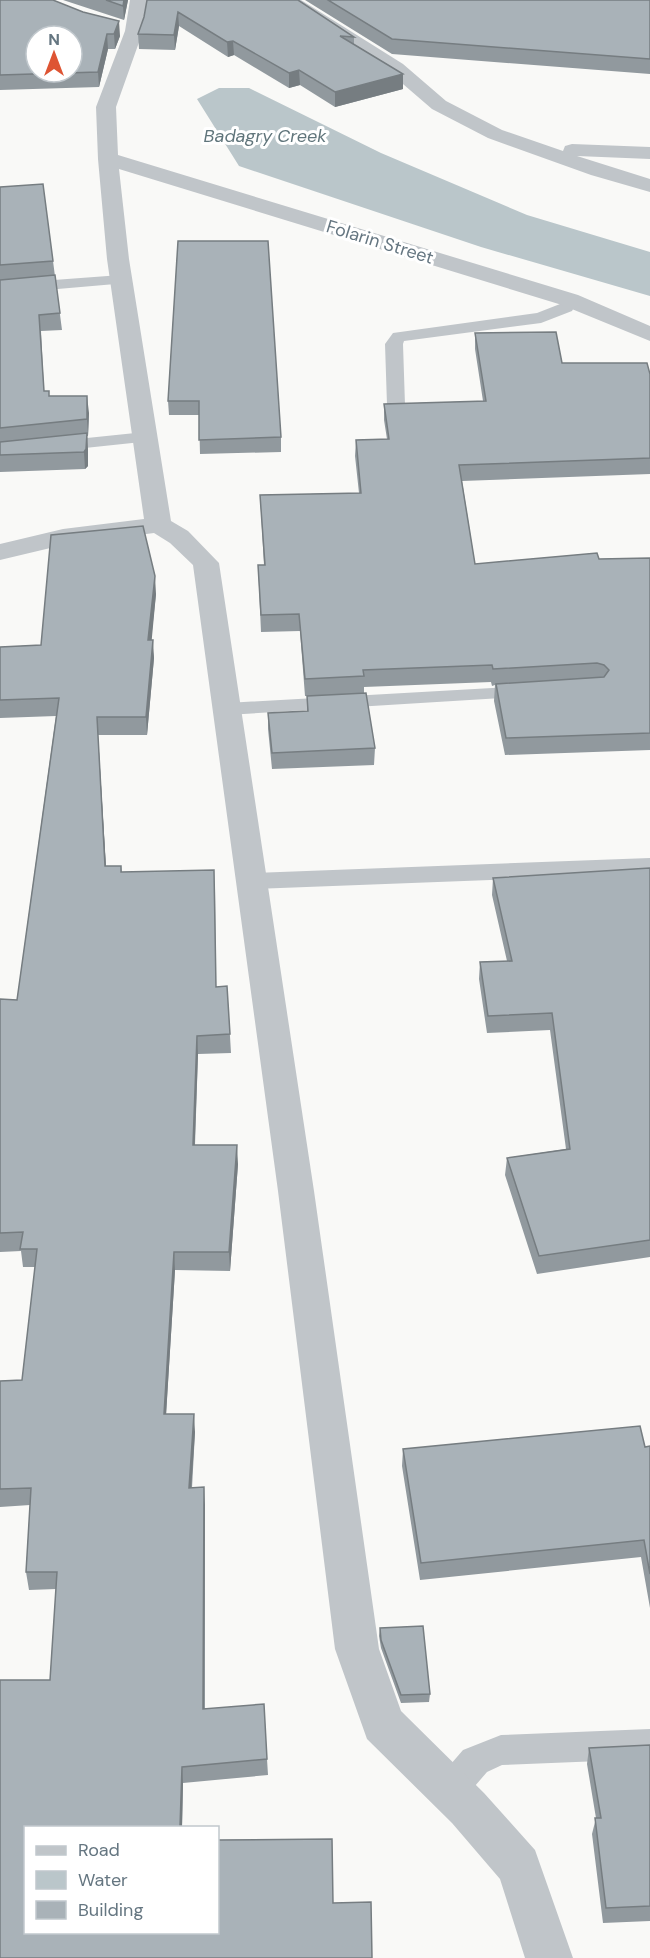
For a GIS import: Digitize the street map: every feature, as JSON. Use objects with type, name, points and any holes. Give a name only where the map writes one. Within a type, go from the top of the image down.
[{"type":"street","points":[[140,0],[124,28],[106,107],[108,159],[121,280],[158,525]]},
{"type":"street","points":[[288,0],[396,68],[439,105],[495,134],[650,186]]},
{"type":"street","points":[[537,149],[650,153]]},
{"type":"street","name":"Folarin Street","points":[[108,159],[570,300],[650,334]]},
{"type":"street","points":[[0,552],[63,537],[158,525],[179,537],[206,563],[357,1649],[383,1724],[450,1790],[519,1866],[549,1958]]},
{"type":"lane","points":[[0,289],[121,280]]},
{"type":"lane","points":[[396,405],[394,344],[399,337],[541,318],[566,308],[570,300]]},
{"type":"lane","points":[[0,452],[145,437]]},
{"type":"lane","points":[[227,709],[549,691]]},
{"type":"lane","points":[[252,881],[650,866]]},
{"type":"lane","points":[[450,1790],[475,1761],[501,1750],[650,1744]]},
{"type":"water","name":"Badagry Creek","points":[[219,88],[249,88],[381,153],[527,215],[650,252],[650,296],[481,247],[239,166],[197,99]]},
{"type":"building","points":[[0,0],[53,0],[83,12],[119,21],[114,34],[107,34],[98,72],[84,72],[84,24],[24,24],[24,74],[0,75]]},
{"type":"building","points":[[106,0],[124,0],[123,6]]},
{"type":"building","points":[[147,0],[298,0],[354,37],[340,36],[403,74],[335,92],[299,70],[289,73],[233,41],[227,42],[178,12],[174,35],[138,34]]},
{"type":"building","points":[[328,0],[650,0],[650,59],[392,39]]},
{"type":"building","points":[[43,184],[53,261],[0,265],[0,187]]},
{"type":"building","points":[[178,241],[268,241],[281,437],[199,440],[199,401],[168,401]]},
{"type":"building","points":[[55,275],[60,313],[39,315],[44,391],[49,391],[49,396],[87,396],[87,419],[0,428],[0,280]]},
{"type":"building","points":[[556,332],[562,363],[647,363],[650,374],[650,458],[459,465],[475,564],[597,553],[599,559],[650,558],[650,733],[506,738],[496,684],[604,677],[609,670],[597,663],[493,669],[492,665],[363,670],[364,676],[305,679],[299,614],[261,615],[258,565],[265,565],[260,495],[361,493],[356,440],[389,439],[384,404],[486,401],[475,333]]},
{"type":"building","points":[[87,433],[84,452],[0,455],[0,442]]},
{"type":"building","points":[[143,526],[155,576],[148,640],[153,640],[146,717],[97,717],[105,866],[121,866],[121,872],[214,870],[216,987],[227,986],[230,1034],[197,1036],[193,1145],[237,1145],[229,1252],[174,1252],[164,1414],[194,1414],[189,1488],[204,1487],[203,1709],[264,1704],[267,1759],[182,1767],[180,1826],[24,1826],[24,1934],[219,1934],[219,1840],[332,1839],[333,1903],[371,1902],[372,1958],[0,1958],[0,1680],[50,1680],[57,1572],[26,1572],[31,1488],[0,1489],[0,1381],[22,1380],[37,1249],[20,1249],[23,1232],[0,1233],[0,999],[17,1000],[59,698],[0,700],[0,647],[41,645],[51,535]]},
{"type":"building","points":[[366,693],[375,748],[272,753],[268,713],[308,711],[307,696]]},
{"type":"building","points":[[650,868],[650,1240],[539,1256],[507,1158],[570,1149],[552,1013],[488,1016],[480,962],[512,961],[493,878]]},
{"type":"building","points":[[640,1426],[645,1447],[650,1446],[650,1574],[644,1540],[421,1563],[403,1449]]},
{"type":"building","points":[[423,1626],[430,1694],[401,1695],[381,1640],[380,1628]]},
{"type":"building","points":[[650,1745],[650,1906],[606,1908],[595,1818],[601,1818],[589,1748]]}]
